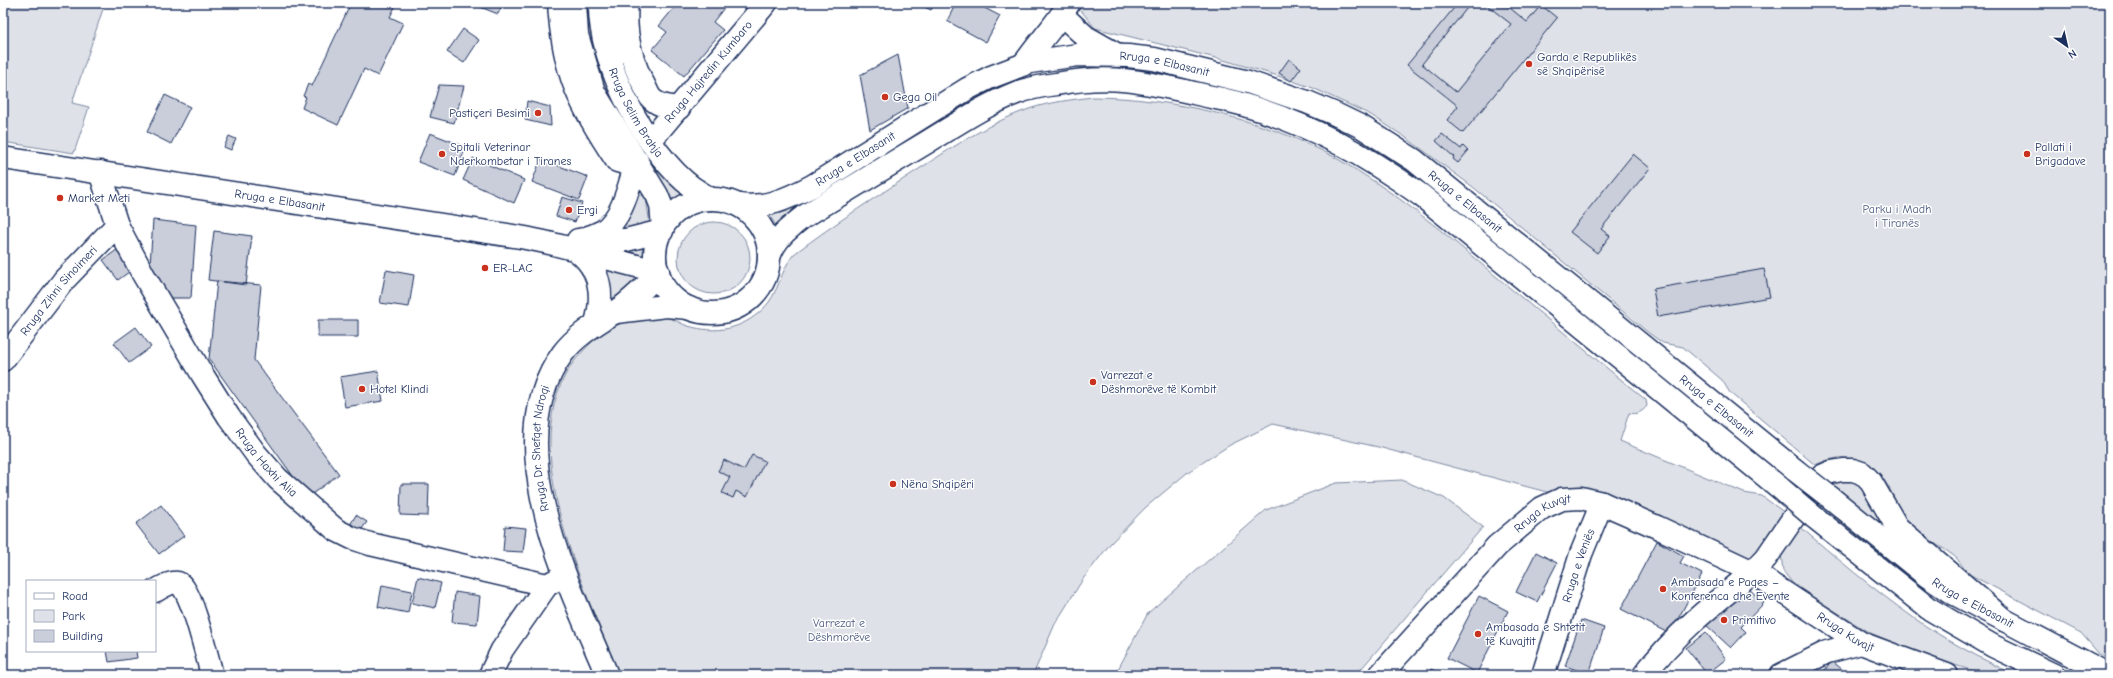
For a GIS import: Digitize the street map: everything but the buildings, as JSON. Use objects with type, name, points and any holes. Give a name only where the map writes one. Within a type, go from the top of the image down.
[{"type":"main road","points":[[559,3],[565,56],[580,103],[617,161],[628,164],[637,161]]},
{"type":"main road","name":"Rruga Selim Brahja","points":[[575,3],[577,35],[594,92],[657,195],[662,229]]},
{"type":"main road","name":"Rruga Selim Brahja","points":[[600,3],[600,27],[612,70],[629,106],[662,157],[684,180],[711,199]]},
{"type":"main road","points":[[612,70],[618,3]]},
{"type":"main road","name":"Rruga Selim Brahja","points":[[627,3],[628,37],[632,59],[642,81],[651,99],[661,106],[679,108]]},
{"type":"main road","name":"Rruga Hajredin Kumbaro","points":[[651,140],[766,3]]},
{"type":"main road","points":[[1024,64],[1065,9],[1086,36],[1119,55]]},
{"type":"main road","name":"Rruga e Elbasanit","points":[[738,205],[752,207],[765,206],[791,197],[968,90],[1011,68],[1024,64],[1078,55],[1119,55],[1154,59],[1276,90],[1326,110],[1387,142],[1420,165],[1927,576],[1949,591],[2109,675]]},
{"type":"main road","name":"Rruga e Elbasanit","points":[[769,257],[773,245],[781,235],[803,217],[996,102],[1016,93],[1036,87],[1080,80],[1122,79],[1147,82],[1239,103],[1293,121],[1373,161],[1422,196],[1814,517],[1928,608],[1993,646],[2054,675]]},
{"type":"main road","name":"Rruga e Elbasanit","points":[[3,158],[579,246],[658,273]]},
{"type":"main road","points":[[596,323],[599,312],[600,284],[593,267],[579,246],[603,231],[614,219],[621,207],[637,161]]},
{"type":"main road","name":"Rruga Haxhi Alia","points":[[100,172],[117,225],[143,274],[202,374],[247,441],[278,479],[336,530],[370,544],[556,580]]},
{"type":"main road","points":[[711,199],[738,205],[758,223],[766,239],[769,257],[768,266],[761,283],[750,298],[735,308],[717,312],[708,312],[690,308],[679,302],[669,292],[658,273],[656,251],[662,229],[669,219],[684,207],[692,203],[711,199]]},
{"type":"main road","name":"Rruga Zihni Sinoimeri","points":[[3,360],[64,280],[117,225]]},
{"type":"main road","name":"Rruga e Elbasanit","points":[[579,246],[626,240],[662,229]]},
{"type":"main road","name":"Rruga Dr. Shefqet Ndroqi","points":[[607,675],[556,580],[537,464],[536,441],[538,421],[545,390],[554,369],[563,354],[574,341],[596,323],[614,312],[658,273]]},
{"type":"main road","name":"Rruga Dr. Shefqet Ndroqi","points":[[614,312],[666,306],[690,308]]},
{"type":"main road","points":[[1644,675],[1664,649],[1702,613],[1753,572],[1766,558],[1822,476],[1831,472],[1853,470],[1862,474],[1871,482],[1897,527],[2004,620]]},
{"type":"main road","name":"Rruga Kuvajt","points":[[1380,675],[1477,566],[1521,525],[1542,508],[1562,499],[1582,498],[1602,503],[1753,572],[1861,643],[1947,675]]},
{"type":"main road","name":"Rruga e Veniës","points":[[1543,675],[1581,554],[1602,503]]},
{"type":"main road","points":[[490,675],[502,650],[556,580]]},
{"type":"main road","points":[[156,591],[172,583],[178,583],[184,586],[194,612],[212,675]]},
{"type":"main road","points":[[1780,675],[1827,652],[1861,643]]},
{"type":"green space","points":[[3,3],[105,3],[72,103],[89,107],[74,153],[3,142]]},
{"type":"green space","name":"Parku i Madh i Tiranës","points":[[1081,3],[2110,3],[2110,660],[2099,654],[2081,633],[1967,573],[1954,556],[1915,531],[1901,512],[1886,482],[1870,467],[1859,461],[1848,458],[1832,459],[1815,465],[1730,393],[1722,380],[1683,347],[1663,343],[1650,334],[1473,187],[1405,137],[1371,115],[1313,88],[1275,75],[1220,59],[1095,28],[1079,8]]},
{"type":"green space","points":[[608,88],[622,115],[651,159],[673,183],[691,198],[671,210],[604,90]]},
{"type":"green space","name":"Varrezat e Dëshmorëve të Kombit","points":[[1092,97],[1153,101],[1217,113],[1280,132],[1309,144],[1358,171],[1379,184],[1439,229],[1646,400],[1647,406],[1643,410],[1637,413],[1629,413],[1620,441],[1744,493],[1762,496],[1789,516],[1757,555],[1746,558],[1558,495],[1378,447],[1273,424],[1230,445],[1188,472],[1145,508],[1110,544],[1083,579],[1055,624],[1033,675],[620,675],[588,600],[572,556],[559,511],[551,466],[551,423],[561,384],[583,351],[599,336],[611,328],[635,319],[664,317],[673,319],[688,326],[708,330],[728,328],[746,322],[763,309],[773,296],[789,260],[794,254],[841,220],[948,150],[1001,120],[1015,114],[1044,105]]},
{"type":"green space","points":[[905,139],[908,144],[776,226],[769,214]]},
{"type":"green space","points":[[634,190],[646,198],[650,225],[608,232]]},
{"type":"green space","points":[[714,222],[734,228],[744,238],[750,258],[744,278],[734,288],[714,294],[694,288],[684,278],[678,258],[684,238],[694,228]]},
{"type":"green space","points":[[651,240],[649,264],[596,247]]},
{"type":"green space","points":[[600,262],[642,277],[609,305]]},
{"type":"green space","points":[[1859,479],[1896,538],[1829,482]]},
{"type":"green space","points":[[1402,480],[1444,498],[1483,527],[1356,675],[1117,675],[1116,673],[1148,613],[1266,510],[1336,483]]},
{"type":"green space","points":[[1797,524],[1854,572],[1914,618],[1938,634],[2015,675],[1983,674],[1923,655],[1868,632],[1794,585],[1783,571],[1781,554]]},
{"type":"place","name":"Garda e Republikës së Shqipërisë","points":[[1529,64]]},
{"type":"place","name":"Gega Oil","points":[[885,97]]},
{"type":"place","name":"Pastiçeri Besimi","points":[[538,113]]},
{"type":"place","name":"Spitali Veterinar Nderkombetar i Tiranes","points":[[442,154]]},
{"type":"place","name":"Pallati i Brigadave","points":[[2027,154]]},
{"type":"place","name":"Market Meti","points":[[60,198]]},
{"type":"place","name":"Ergi","points":[[569,210]]},
{"type":"place","name":"ER-LAC","points":[[485,268]]},
{"type":"place","name":"Varrezat e Dëshmorëve të Kombit","points":[[1093,382]]},
{"type":"place","name":"Hotel Klindi","points":[[362,389]]},
{"type":"place","name":"Nëna Shqipëri","points":[[893,484]]},
{"type":"place","name":"Ambasada e Paqes – Konferenca dhe Evente","points":[[1663,589]]},
{"type":"place","name":"Primitivo","points":[[1724,620]]},
{"type":"place","name":"Ambasada e Shtetit të Kuvajtit","points":[[1478,634]]},
{"type":"park label","name":"Varrezat e Dëshmorëve","points":[[839,630]]}]
